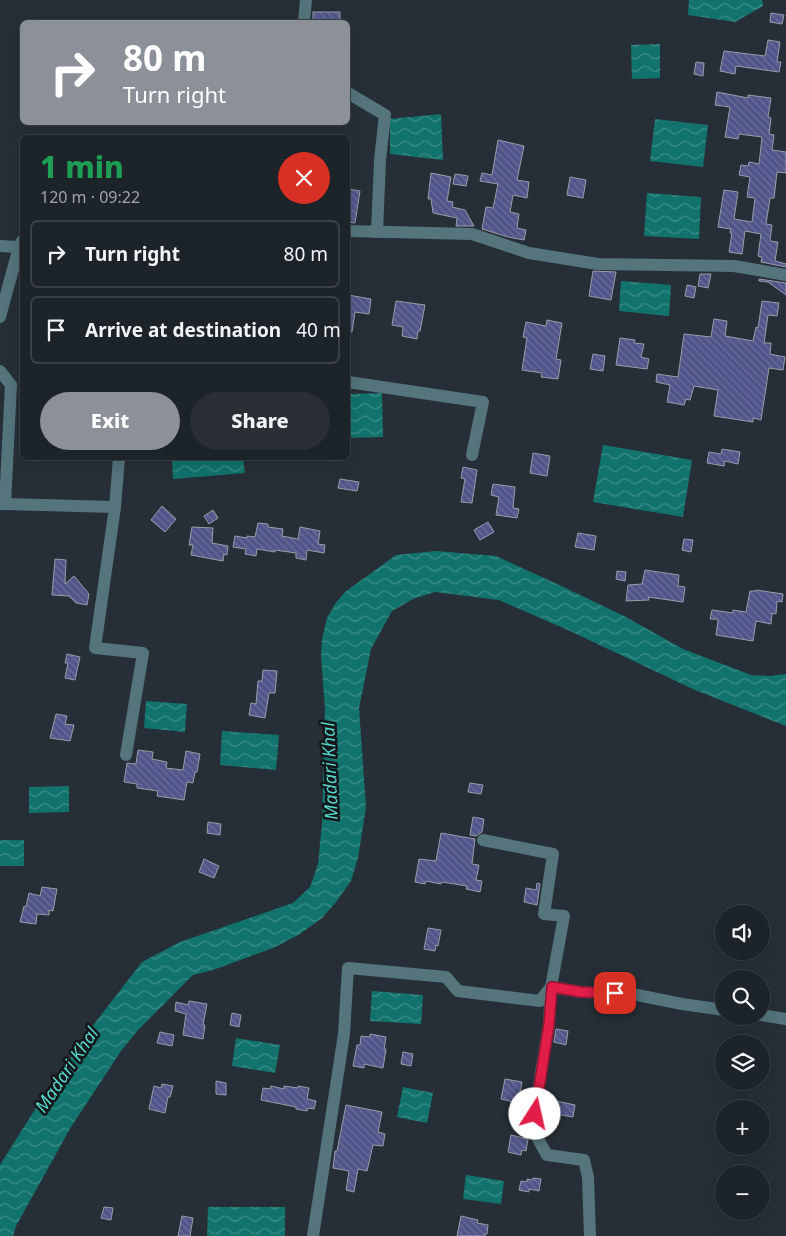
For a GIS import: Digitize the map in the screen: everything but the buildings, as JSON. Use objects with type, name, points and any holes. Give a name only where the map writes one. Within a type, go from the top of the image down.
[{"type":"street","points":[[304,20],[306,0]]},
{"type":"street","points":[[350,94],[385,115],[380,160],[377,232]]},
{"type":"street","points":[[350,231],[472,234],[528,253],[598,264],[734,266],[786,275]]},
{"type":"street","points":[[0,246],[20,244]]},
{"type":"street","points":[[0,317],[20,247]]},
{"type":"street","points":[[0,371],[11,385],[2,504],[115,507]]},
{"type":"street","points":[[350,382],[482,402],[472,454]]},
{"type":"street","points":[[119,460],[115,507],[95,648],[143,653],[126,755]]},
{"type":"street","points":[[483,840],[553,854],[544,914],[564,916],[532,1128],[547,1155],[584,1160],[588,1177],[590,1236]]},
{"type":"street","points":[[313,1236],[344,1034],[348,968],[446,977],[458,991],[540,1001],[552,987]]},
{"type":"street","points":[[552,987],[581,992],[632,994],[715,1009]]},
{"type":"street","points":[[770,1016],[786,1019]]},
{"type":"water","points":[[689,0],[762,0],[763,6],[735,22],[688,15]]},
{"type":"water","points":[[660,44],[660,78],[632,79],[631,45]]},
{"type":"water","points":[[441,114],[443,160],[390,154],[390,119]]},
{"type":"water","points":[[655,119],[708,125],[703,167],[650,161]]},
{"type":"water","points":[[647,193],[701,197],[699,239],[644,236]]},
{"type":"water","points":[[621,281],[671,285],[669,316],[619,311]]},
{"type":"water","points":[[382,393],[383,437],[350,438],[350,394]]},
{"type":"water","points":[[603,445],[692,460],[683,517],[593,502]]},
{"type":"water","points":[[172,460],[243,460],[245,473],[173,479]]},
{"type":"water","name":"Madari Khal","points":[[436,551],[496,556],[624,616],[683,649],[751,675],[770,676],[786,674],[786,726],[695,690],[499,600],[435,592],[413,599],[392,611],[371,649],[359,708],[366,807],[358,858],[351,881],[322,918],[300,934],[273,948],[213,970],[193,975],[138,1030],[121,1051],[71,1127],[16,1226],[13,1236],[0,1236],[0,1165],[32,1114],[91,1028],[142,962],[180,942],[293,903],[310,887],[318,864],[322,824],[325,709],[321,656],[322,639],[327,618],[345,592],[396,555]]},
{"type":"water","points":[[146,701],[187,704],[185,732],[144,728]]},
{"type":"water","points":[[222,731],[279,735],[276,770],[220,765]]},
{"type":"water","points":[[69,786],[69,812],[29,813],[29,787]]},
{"type":"water","points":[[0,840],[24,840],[24,866],[0,866]]},
{"type":"water","points":[[372,991],[423,995],[421,1024],[370,1021]]},
{"type":"water","points":[[236,1038],[280,1045],[275,1073],[232,1066]]},
{"type":"water","points":[[403,1087],[433,1093],[427,1123],[397,1117]]},
{"type":"water","points":[[466,1175],[504,1181],[501,1204],[463,1199]]},
{"type":"water","points":[[208,1207],[285,1207],[285,1236],[207,1236]]},
{"type":"route","points":[[535,1114],[549,1024],[552,987],[581,992],[615,993]]}]
